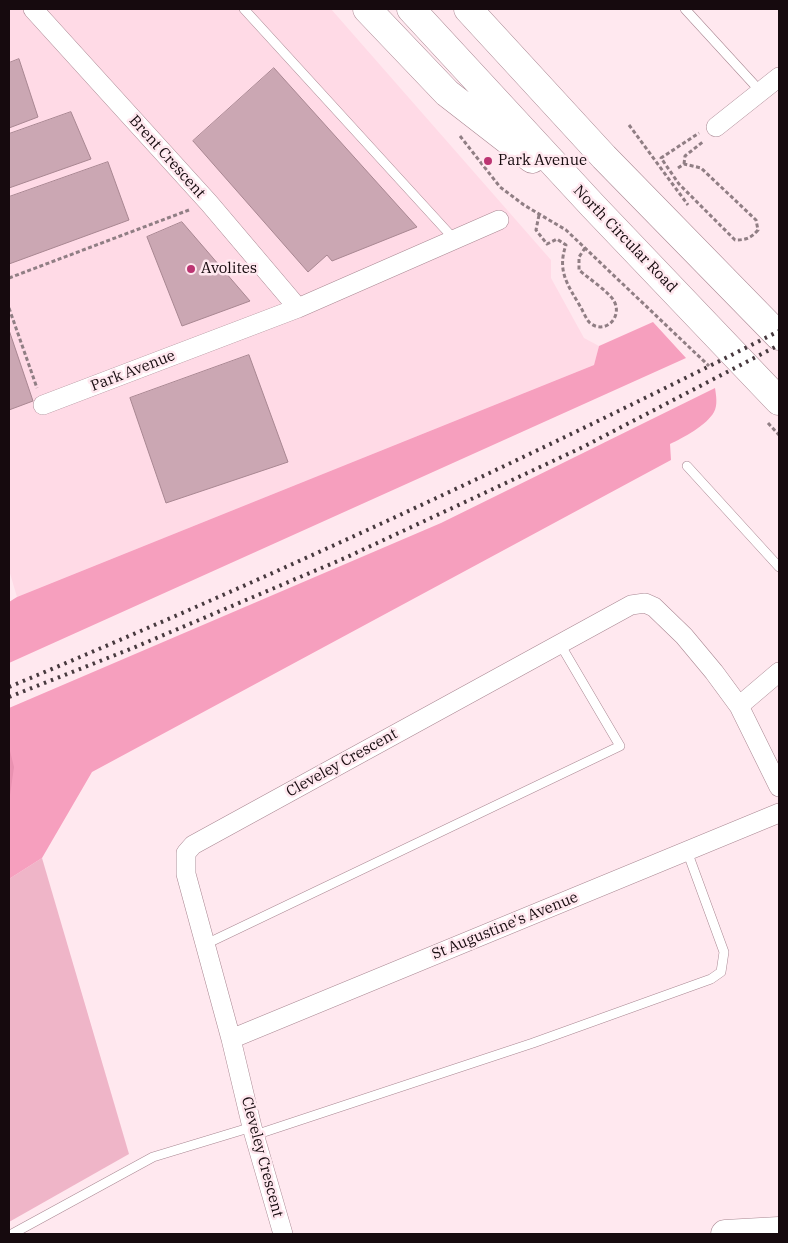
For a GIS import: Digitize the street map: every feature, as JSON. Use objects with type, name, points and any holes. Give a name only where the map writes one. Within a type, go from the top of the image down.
[{"type":"main road","points":[[367,9],[447,93],[593,206]]},
{"type":"main road","name":"North Circular Road","points":[[411,9],[593,206],[779,400]]},
{"type":"main road","points":[[468,9],[604,157],[779,336]]},
{"type":"main road","points":[[725,1234],[776,1230]]},
{"type":"street","name":"Brent Crescent","points":[[33,9],[208,203],[298,308]]},
{"type":"street","points":[[716,127],[779,77]]},
{"type":"street","name":"Park Avenue","points":[[43,405],[298,308],[499,220]]},
{"type":"street","name":"Cleveley Crescent","points":[[283,1234],[254,1131],[185,864],[186,853],[193,845],[560,644],[632,606],[645,604],[654,607],[684,636],[739,706],[779,787]]},
{"type":"street","points":[[739,706],[779,672]]},
{"type":"street","name":"St Augustine's Avenue","points":[[231,1039],[779,812]]},
{"type":"lane","points":[[244,9],[455,240]]},
{"type":"lane","points":[[685,9],[762,92]]},
{"type":"lane","points":[[687,466],[779,567]]},
{"type":"lane","points":[[206,944],[620,746],[560,644]]},
{"type":"lane","points":[[12,1234],[153,1157],[254,1131],[532,1043],[712,979],[721,972],[724,952],[687,851]]},
{"type":"path","points":[[629,125],[679,184],[735,240],[744,240],[753,236],[758,230],[756,220],[701,168],[684,164],[678,168]]},
{"type":"path","points":[[659,159],[704,130],[716,127]]},
{"type":"path","points":[[455,129],[500,187],[566,230],[712,369]]},
{"type":"path","points":[[684,164],[685,156],[703,142]]},
{"type":"path","points":[[659,159],[691,208]]},
{"type":"path","points":[[686,203],[692,197]]},
{"type":"path","points":[[9,278],[208,203]]},
{"type":"path","points":[[540,214],[536,230],[547,244],[557,238],[566,245],[562,256],[562,278],[590,322],[599,327],[608,326],[616,318],[617,310],[614,300],[579,270],[579,257],[585,248]]},
{"type":"path","points":[[9,308],[43,405]]},
{"type":"shaded area","points":[[9,9],[331,9],[551,260],[551,278],[584,338],[599,346],[594,365],[17,597],[9,570]]},
{"type":"shaded area","points":[[653,322],[686,358],[9,663],[9,602],[17,597],[594,365],[599,346]]},
{"type":"shaded area","points":[[715,388],[716,403],[711,417],[688,435],[670,444],[671,460],[92,772],[42,858],[9,879],[9,708],[441,523]]},
{"type":"shaded area","points":[[9,747],[14,767],[9,802]]},
{"type":"shaded area","points":[[42,858],[129,1154],[9,1222],[9,879]]},
{"type":"building","points":[[19,59],[38,117],[9,128],[9,63]]},
{"type":"building","points":[[274,68],[417,227],[332,261],[327,255],[308,272],[193,141]]},
{"type":"building","points":[[71,112],[91,159],[9,188],[9,134]]},
{"type":"building","points":[[108,162],[129,220],[9,264],[9,197]]},
{"type":"building","name":"Avolites","points":[[182,222],[250,301],[182,326],[147,237]]},
{"type":"building","points":[[9,330],[33,401],[9,410]]},
{"type":"building","points":[[249,355],[288,462],[166,503],[130,398]]},
{"type":"railway","points":[[9,687],[107,646],[397,516],[684,379],[779,331]]},
{"type":"railway","points":[[9,697],[133,648],[345,558],[583,447],[779,345]]},
{"type":"place","name":"Park Avenue","points":[[488,161]]},
{"type":"place","name":"Avolites","points":[[191,269]]}]
